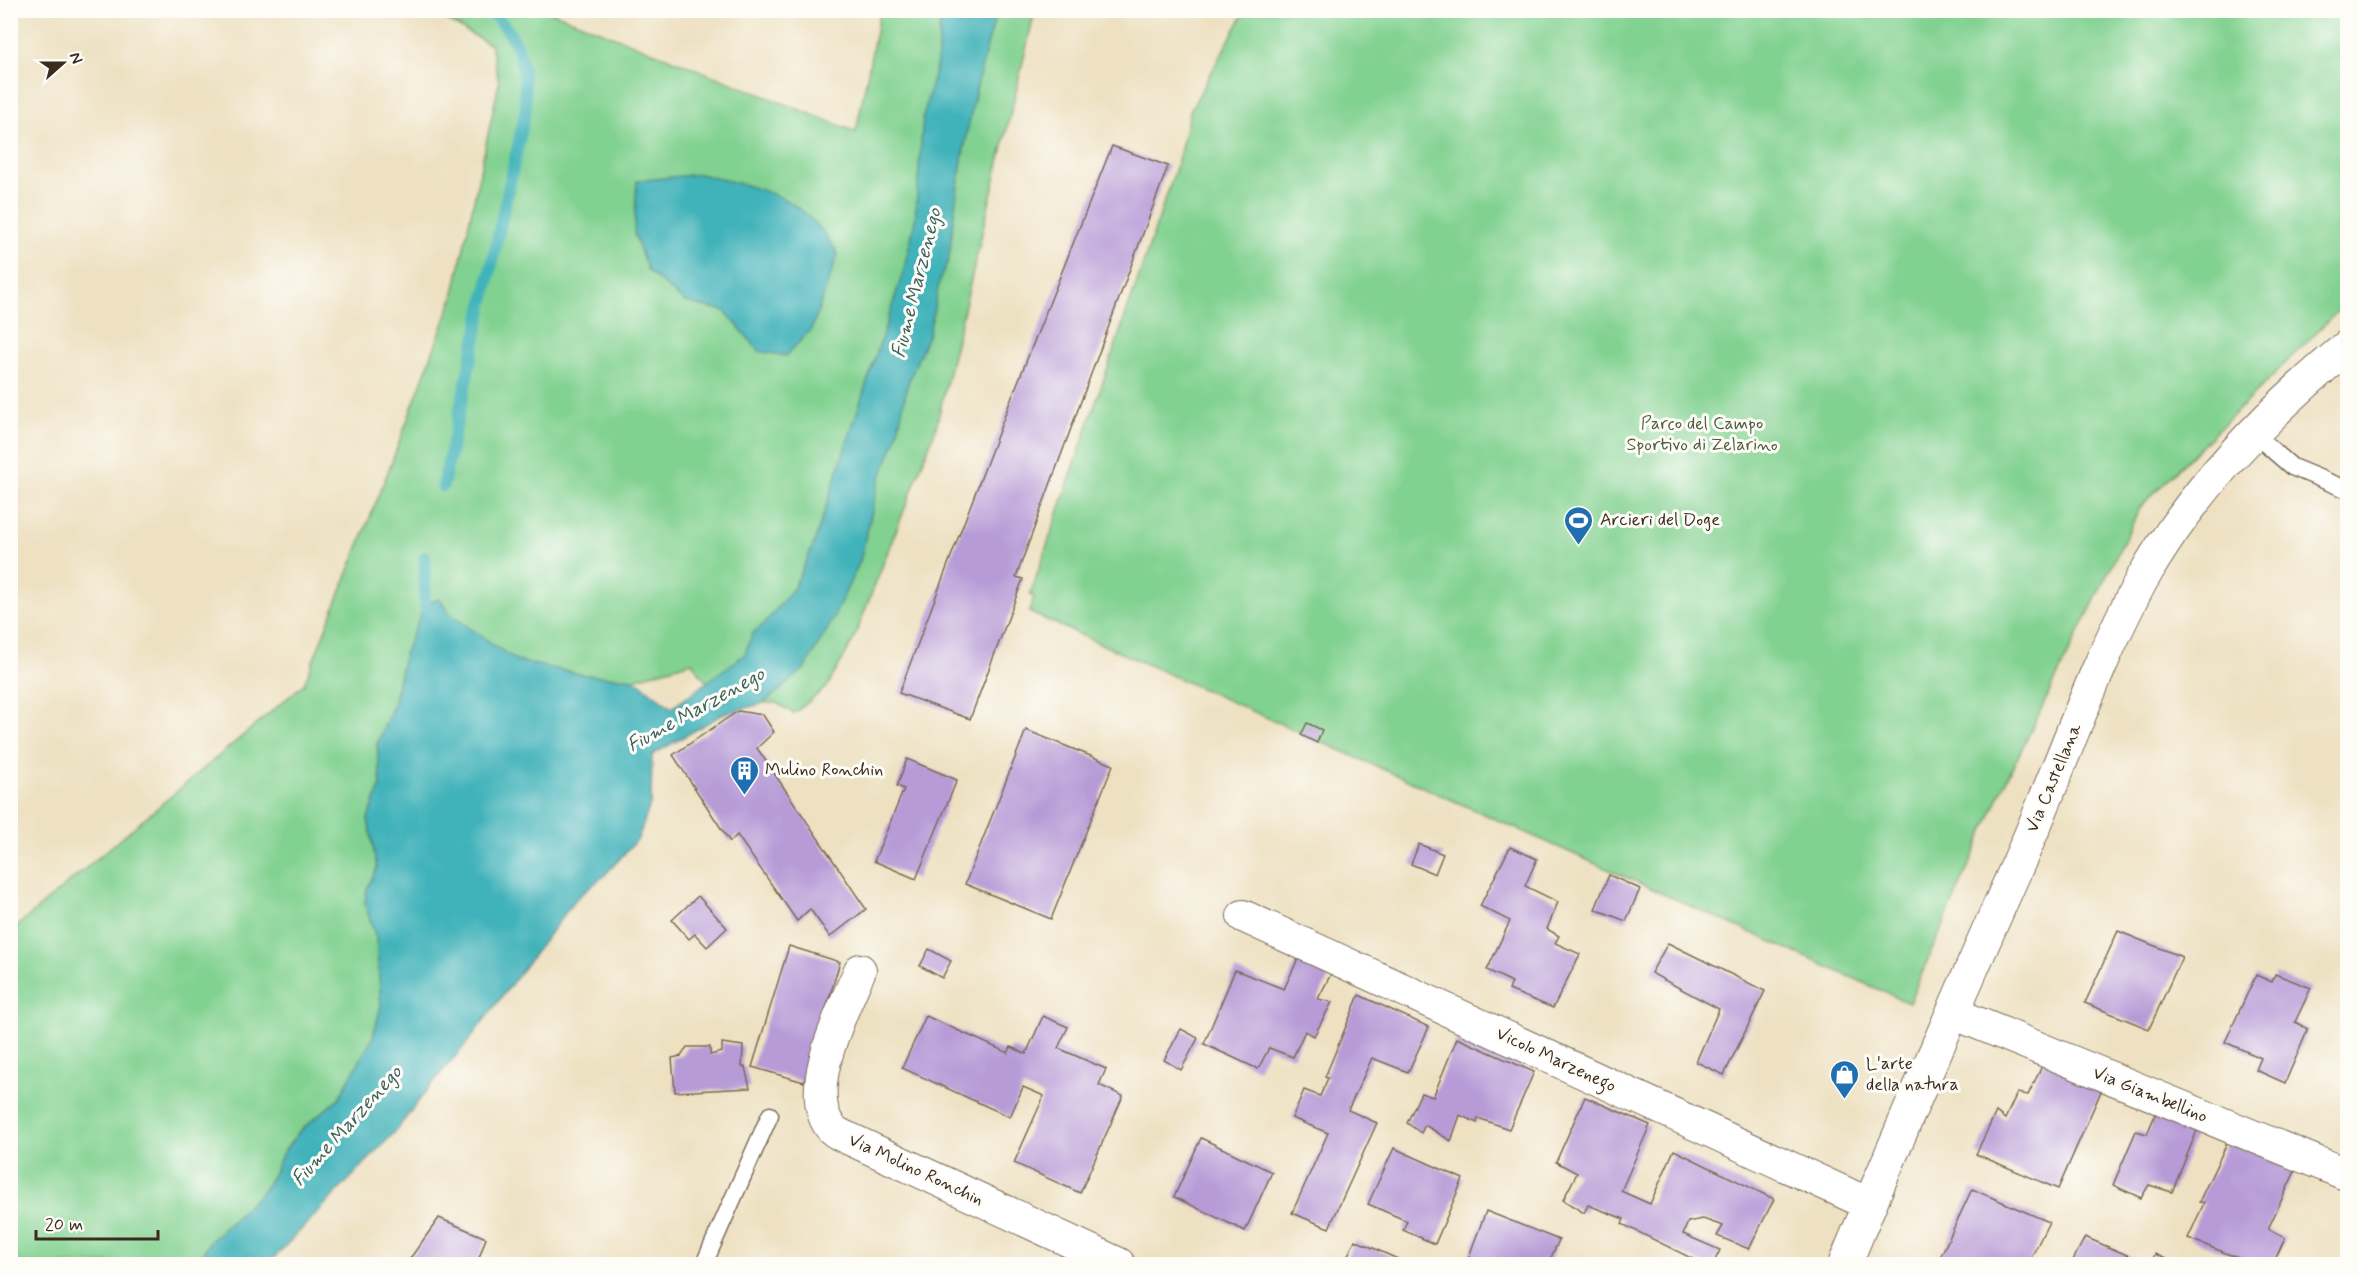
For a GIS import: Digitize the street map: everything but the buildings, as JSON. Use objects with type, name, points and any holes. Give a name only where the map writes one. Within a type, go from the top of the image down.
[{"type":"street","name":"Via Castellana","points":[[1845,1264],[2060,767],[2116,629],[2143,578],[2171,534],[2202,492],[2253,433],[2348,346]]},
{"type":"street","name":"Vicolo Marzenego","points":[[1243,916],[1869,1204]]},
{"type":"street","name":"Via Molino Ronchin","points":[[860,970],[836,1029],[822,1078],[823,1106],[831,1128],[852,1140],[1119,1264]]},
{"type":"street","name":"Via Giambellino","points":[[1953,1013],[2348,1175]]},
{"type":"lane","points":[[2253,433],[2292,466],[2348,490]]},
{"type":"lane","points":[[704,1264],[770,1115]]},
{"type":"green space","points":[[424,11],[549,11],[856,132],[880,11],[1035,11],[935,431],[853,641],[827,687],[794,713],[777,703],[721,703],[692,662],[634,679],[585,675],[517,661],[451,615],[440,599],[405,652],[393,706],[377,744],[381,785],[368,819],[378,868],[367,889],[365,904],[376,938],[381,1006],[373,1037],[339,1098],[299,1132],[283,1153],[263,1191],[209,1243],[197,1264],[11,1264],[10,932],[304,684],[391,464],[453,298],[499,83],[491,45],[445,19]]},
{"type":"green space","name":"Arcieri del Doge","points":[[1245,11],[2347,11],[2347,302],[2141,506],[2004,785],[1909,1003],[1029,612],[1034,597],[1030,595],[1177,165],[1190,111]]},
{"type":"water","name":"Fiume Marzenego","points":[[941,11],[997,11],[980,71],[967,133],[949,259],[940,279],[929,333],[908,383],[896,439],[879,481],[860,561],[830,625],[804,669],[764,703],[723,714],[652,755],[651,802],[638,839],[605,875],[576,899],[466,1044],[395,1132],[268,1264],[197,1264],[209,1243],[263,1191],[283,1153],[299,1132],[339,1098],[373,1037],[381,1006],[376,938],[365,904],[367,889],[377,868],[368,819],[381,785],[377,744],[393,706],[405,652],[425,604],[439,599],[451,615],[517,661],[585,675],[634,679],[672,708],[745,654],[752,634],[765,623],[793,589],[813,546],[903,273],[915,221],[923,117],[937,63]]},
{"type":"water","points":[[700,174],[762,190],[795,206],[824,233],[838,254],[812,328],[786,356],[759,351],[725,311],[685,302],[648,271],[634,234],[637,181]]},
{"type":"waterway","points":[[443,486],[526,109],[522,67],[515,42],[499,20],[487,10]]},
{"type":"waterway","points":[[425,557],[425,604],[429,618]]},
{"type":"place","name":"Arcieri del Doge","points":[[1579,546]]},
{"type":"place","name":"Mulino Ronchin","points":[[744,796]]},
{"type":"place","name":"L'arte della natura","points":[[1845,1100]]},
{"type":"park label","name":"Parco del Campo Sportivo di Zelarino","points":[[1702,434]]}]
